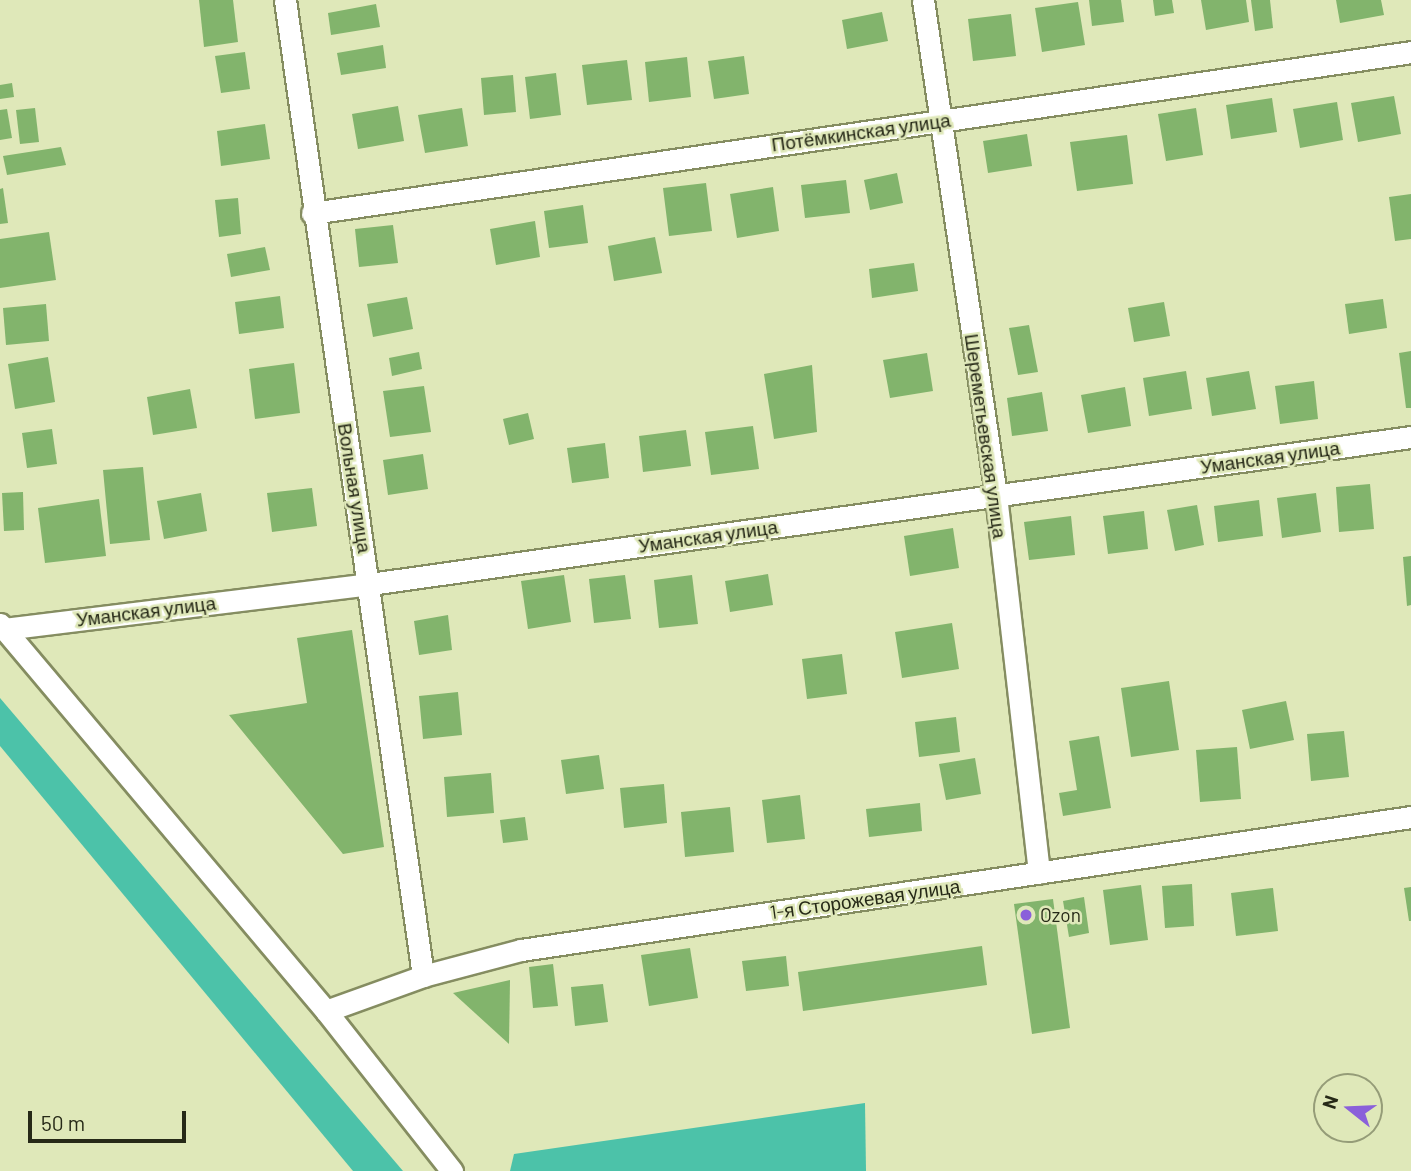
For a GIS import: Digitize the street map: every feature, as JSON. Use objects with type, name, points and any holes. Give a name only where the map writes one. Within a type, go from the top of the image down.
[{"type":"street","name":"Вольная улица","points":[[285,0],[312,213],[370,584],[423,976]]},
{"type":"street","name":"Шереметьевская улица","points":[[923,0],[996,495],[1039,873]]},
{"type":"street","name":"Потёмкинская улица","points":[[312,213],[1411,52]]},
{"type":"street","name":"Уманская улица","points":[[2,626],[370,584],[1411,437]]},
{"type":"street","points":[[2,626],[327,1011],[452,1171]]},
{"type":"street","name":"1-я Сторожевая улица","points":[[327,1011],[423,976],[521,950],[1411,817]]},
{"type":"water","points":[[0,698],[403,1171],[353,1171],[0,746]]},
{"type":"water","points":[[865,1103],[866,1171],[510,1171],[514,1154]]},
{"type":"building","points":[[199,0],[233,0],[238,42],[204,47]]},
{"type":"building","points":[[1089,0],[1121,0],[1124,22],[1092,26]]},
{"type":"building","points":[[1153,0],[1172,0],[1174,13],[1155,16]]},
{"type":"building","points":[[1201,0],[1246,0],[1249,22],[1206,30]]},
{"type":"building","points":[[1251,0],[1270,0],[1273,28],[1255,31]]},
{"type":"building","points":[[1336,0],[1381,0],[1384,15],[1340,23]]},
{"type":"building","points":[[1078,2],[1085,45],[1042,52],[1035,8]]},
{"type":"building","points":[[376,4],[380,27],[331,35],[328,13]]},
{"type":"building","points":[[882,12],[888,41],[847,49],[842,20]]},
{"type":"building","points":[[1011,14],[1016,56],[973,61],[968,19]]},
{"type":"building","points":[[383,45],[386,68],[341,75],[337,53]]},
{"type":"building","points":[[245,52],[250,89],[221,93],[215,56]]},
{"type":"building","points":[[744,56],[749,94],[714,99],[708,61]]},
{"type":"building","points":[[687,57],[691,97],[649,102],[645,62]]},
{"type":"building","points":[[627,60],[632,100],[587,105],[582,65]]},
{"type":"building","points":[[556,73],[561,115],[530,119],[525,77]]},
{"type":"building","points":[[513,75],[516,112],[484,115],[481,78]]},
{"type":"building","points":[[12,83],[14,97],[0,99],[0,85]]},
{"type":"building","points":[[1394,96],[1401,134],[1358,142],[1351,103]]},
{"type":"building","points":[[1272,98],[1277,132],[1231,139],[1226,105]]},
{"type":"building","points":[[1337,102],[1343,140],[1300,148],[1293,109]]},
{"type":"building","points":[[398,106],[404,141],[358,149],[352,114]]},
{"type":"building","points":[[35,108],[39,142],[20,144],[16,110]]},
{"type":"building","points":[[462,108],[468,146],[425,153],[418,115]]},
{"type":"building","points":[[1196,108],[1203,155],[1166,161],[1158,114]]},
{"type":"building","points":[[7,109],[12,138],[0,140],[0,110]]},
{"type":"building","points":[[265,124],[270,159],[221,166],[217,131]]},
{"type":"building","points":[[1027,134],[1032,166],[988,173],[983,141]]},
{"type":"building","points":[[1127,135],[1133,184],[1077,191],[1070,142]]},
{"type":"building","points":[[61,147],[66,165],[7,175],[3,156]]},
{"type":"building","points":[[897,173],[903,203],[870,210],[864,180]]},
{"type":"building","points":[[846,180],[850,213],[805,218],[801,185]]},
{"type":"building","points":[[706,183],[712,231],[669,236],[663,188]]},
{"type":"building","points":[[773,187],[779,231],[737,238],[730,194]]},
{"type":"building","points":[[3,188],[8,223],[0,224],[0,189]]},
{"type":"building","points":[[1411,194],[1411,239],[1395,241],[1389,197]]},
{"type":"building","points":[[238,198],[241,234],[219,237],[215,200]]},
{"type":"building","points":[[583,205],[588,243],[549,248],[544,211]]},
{"type":"building","points":[[535,221],[540,257],[496,265],[490,229]]},
{"type":"building","points":[[393,225],[398,263],[359,267],[355,229]]},
{"type":"building","points":[[49,232],[56,280],[0,288],[0,239]]},
{"type":"building","points":[[655,237],[662,273],[614,281],[608,246]]},
{"type":"building","points":[[265,247],[270,270],[231,277],[227,254]]},
{"type":"building","points":[[914,263],[918,291],[872,298],[869,269]]},
{"type":"building","points":[[280,296],[284,328],[239,334],[235,302]]},
{"type":"building","points":[[407,297],[413,329],[373,337],[367,304]]},
{"type":"building","points":[[1383,299],[1387,328],[1349,334],[1345,304]]},
{"type":"building","points":[[1164,302],[1170,336],[1134,342],[1128,308]]},
{"type":"building","points":[[46,304],[49,341],[6,345],[3,308]]},
{"type":"building","points":[[1029,325],[1038,372],[1018,375],[1009,328]]},
{"type":"building","points":[[1411,351],[1411,408],[1406,408],[1399,353]]},
{"type":"building","points":[[419,352],[422,369],[392,376],[389,358]]},
{"type":"building","points":[[927,353],[933,391],[890,398],[883,360]]},
{"type":"building","points":[[48,357],[55,402],[15,409],[8,364]]},
{"type":"building","points":[[294,363],[300,413],[255,419],[249,369]]},
{"type":"building","points":[[812,365],[817,432],[774,439],[764,374]]},
{"type":"building","points":[[1186,371],[1192,409],[1149,416],[1143,378]]},
{"type":"building","points":[[1249,371],[1256,409],[1212,416],[1206,378]]},
{"type":"building","points":[[1314,381],[1318,419],[1280,424],[1275,386]]},
{"type":"building","points":[[424,386],[431,432],[390,437],[383,391]]},
{"type":"building","points":[[1125,387],[1131,426],[1088,433],[1081,395]]},
{"type":"building","points":[[190,389],[197,428],[153,435],[147,397]]},
{"type":"building","points":[[1042,392],[1048,431],[1012,436],[1007,398]]},
{"type":"building","points":[[528,413],[534,439],[509,445],[503,419]]},
{"type":"building","points":[[753,426],[759,469],[711,475],[705,432]]},
{"type":"building","points":[[52,429],[57,464],[27,468],[22,433]]},
{"type":"building","points":[[686,430],[691,466],[643,472],[639,436]]},
{"type":"building","points":[[605,443],[609,478],[572,483],[567,448]]},
{"type":"building","points":[[423,454],[428,489],[388,495],[383,460]]},
{"type":"building","points":[[143,467],[150,540],[110,544],[103,470]]},
{"type":"building","points":[[1370,484],[1374,529],[1339,532],[1336,487]]},
{"type":"building","points":[[312,488],[317,526],[272,532],[267,493]]},
{"type":"building","points":[[23,492],[24,530],[4,531],[2,493]]},
{"type":"building","points":[[201,493],[207,531],[164,539],[157,501]]},
{"type":"building","points":[[1316,493],[1321,532],[1282,538],[1277,498]]},
{"type":"building","points":[[99,499],[106,556],[45,563],[38,508]]},
{"type":"building","points":[[1259,500],[1263,536],[1218,542],[1214,506]]},
{"type":"building","points":[[1197,505],[1204,545],[1175,551],[1167,510]]},
{"type":"building","points":[[1144,511],[1148,549],[1108,554],[1103,516]]},
{"type":"building","points":[[1071,516],[1075,555],[1029,560],[1024,522]]},
{"type":"building","points":[[953,528],[959,568],[910,576],[904,536]]},
{"type":"building","points":[[1411,556],[1411,605],[1407,606],[1403,557]]},
{"type":"building","points":[[768,574],[773,605],[730,612],[725,581]]},
{"type":"building","points":[[564,575],[571,622],[528,629],[521,581]]},
{"type":"building","points":[[625,575],[631,619],[594,623],[589,579]]},
{"type":"building","points":[[692,575],[698,624],[659,628],[654,580]]},
{"type":"building","points":[[448,615],[452,650],[419,655],[414,621]]},
{"type":"building","points":[[952,623],[959,669],[902,678],[895,632]]},
{"type":"building","points":[[352,630],[384,847],[343,854],[229,715],[307,703],[297,638]]},
{"type":"building","points":[[842,654],[847,694],[807,699],[802,659]]},
{"type":"building","points":[[1169,681],[1179,750],[1131,757],[1121,688]]},
{"type":"building","points":[[458,692],[462,735],[423,739],[419,696]]},
{"type":"building","points":[[1286,701],[1294,740],[1250,749],[1242,710]]},
{"type":"building","points":[[956,717],[960,752],[919,757],[915,722]]},
{"type":"building","points":[[1344,731],[1349,777],[1311,781],[1307,734]]},
{"type":"building","points":[[1099,736],[1111,808],[1063,816],[1059,793],[1077,790],[1069,741]]},
{"type":"building","points":[[1237,747],[1241,799],[1200,802],[1196,750]]},
{"type":"building","points":[[599,755],[604,789],[566,794],[561,760]]},
{"type":"building","points":[[975,758],[981,794],[946,800],[939,764]]},
{"type":"building","points":[[491,773],[494,813],[447,817],[444,777]]},
{"type":"building","points":[[664,784],[667,823],[624,828],[620,788]]},
{"type":"building","points":[[800,795],[805,839],[767,843],[762,800]]},
{"type":"building","points":[[920,803],[922,831],[869,837],[866,809]]},
{"type":"building","points":[[730,807],[734,852],[685,857],[681,812]]},
{"type":"building","points":[[525,817],[528,840],[503,843],[500,820]]},
{"type":"building","points":[[1192,884],[1194,926],[1165,928],[1162,886]]},
{"type":"building","points":[[1141,885],[1148,940],[1110,945],[1103,890]]},
{"type":"building","points":[[1411,887],[1411,921],[1409,921],[1404,888]]},
{"type":"building","points":[[1273,888],[1278,931],[1236,936],[1231,893]]},
{"type":"building","points":[[1084,897],[1089,933],[1069,937],[1063,901]]},
{"type":"building","points":[[1053,899],[1070,1028],[1032,1034],[1014,904]]},
{"type":"building","points":[[982,946],[987,985],[803,1011],[798,972]]},
{"type":"building","points":[[690,948],[698,998],[649,1006],[641,955]]},
{"type":"building","points":[[786,956],[789,986],[746,991],[742,961]]},
{"type":"building","points":[[553,964],[558,1006],[533,1008],[529,967]]},
{"type":"building","points":[[510,980],[509,1044],[453,993]]},
{"type":"building","points":[[603,984],[608,1022],[575,1026],[571,987]]},
{"type":"place","name":"Ozon","points":[[1026,915]]}]
